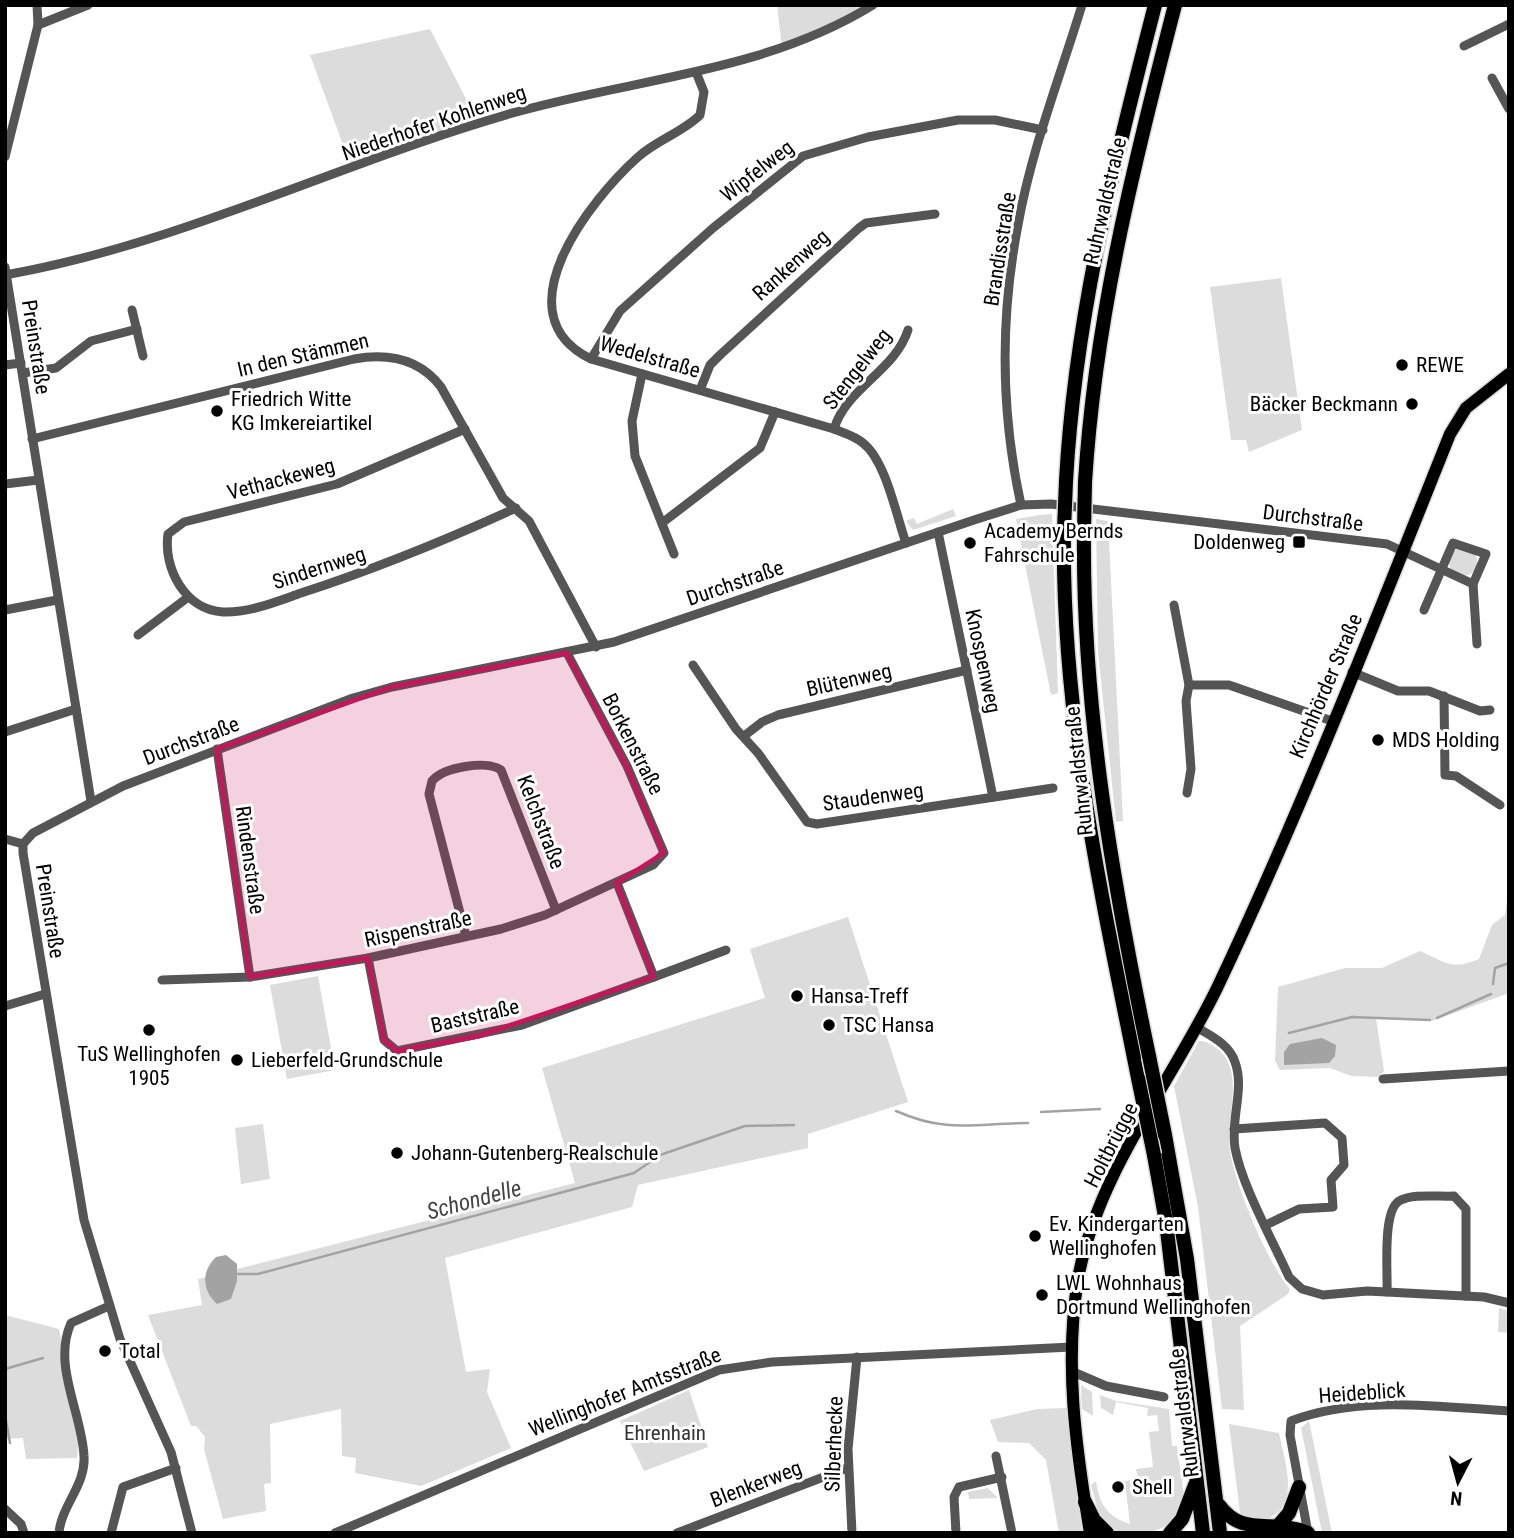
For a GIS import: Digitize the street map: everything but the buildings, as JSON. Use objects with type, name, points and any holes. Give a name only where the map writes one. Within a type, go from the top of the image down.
[{"type":"highway","name":"Ruhrwaldstraße","points":[[1155,5],[1094,253],[1071,403],[1064,530],[1066,614],[1078,756],[1092,846],[1166,1222],[1203,1533]]},
{"type":"highway","name":"Ruhrwaldstraße","points":[[1175,5],[1137,151],[1111,272],[1092,395],[1084,531],[1088,666],[1103,806],[1114,885],[1165,1135],[1187,1259],[1220,1533]]},
{"type":"highway","points":[[1170,1533],[1182,1519],[1196,1479]]},
{"type":"highway","points":[[1277,1527],[1289,1513],[1299,1487]]},
{"type":"highway","points":[[1215,1497],[1224,1515],[1241,1529],[1255,1533],[1277,1527],[1308,1533]]},
{"type":"highway","points":[[1085,1502],[1094,1520],[1107,1533]]},
{"type":"main road","name":"Kirchhörder Straße","points":[[1196,1027],[1226,968],[1457,421],[1483,391],[1509,374]]},
{"type":"main road","name":"Holtbrügge","points":[[1090,1533],[1071,1371],[1078,1279],[1091,1232],[1130,1144],[1196,1027]]},
{"type":"street","points":[[5,157],[38,25],[37,5]]},
{"type":"street","points":[[38,25],[88,5]]},
{"type":"street","name":"Niederhofer Kohlenweg","points":[[6,272],[67,263],[144,243],[509,114],[696,72],[782,48],[840,25],[873,5]]},
{"type":"street","name":"Brandisstraße","points":[[1021,506],[1006,396],[1006,319],[1018,223],[1082,5]]},
{"type":"street","points":[[1464,46],[1509,24]]},
{"type":"street","name":"Wedelstraße","points":[[696,72],[704,92],[700,115],[661,139],[637,158],[575,231],[558,260],[553,282],[553,306],[558,326],[571,347],[591,359],[834,429],[861,440],[875,455],[906,543]]},
{"type":"street","points":[[1492,78],[1509,109]]},
{"type":"street","name":"Wipfelweg","points":[[591,359],[620,311],[713,228],[803,156],[868,137],[958,120],[995,120],[1044,130]]},
{"type":"street","name":"Rankenweg","points":[[700,390],[710,365],[859,228],[866,223],[935,214]]},
{"type":"street","name":"Preinstraße","points":[[6,272],[91,800],[33,833],[23,844],[45,994],[78,1192],[108,1306],[176,1468],[192,1533]]},
{"type":"street","points":[[132,310],[144,356]]},
{"type":"street","points":[[5,365],[56,368],[91,341],[136,329]]},
{"type":"street","name":"Stengelweg","points":[[834,429],[845,405],[895,354],[904,343],[908,330]]},
{"type":"street","name":"In den Stämmen","points":[[32,439],[374,355],[406,360],[432,375],[503,498],[529,521],[596,647]]},
{"type":"street","points":[[642,374],[632,421],[635,456],[674,554]]},
{"type":"street","points":[[662,523],[760,448],[775,412]]},
{"type":"street","name":"Vethackeweg","points":[[187,598],[166,549],[168,534],[184,522],[337,484],[465,429]]},
{"type":"street","points":[[5,484],[38,480]]},
{"type":"street","name":"Durchstraße","points":[[91,800],[217,749],[392,687],[596,647],[1021,506],[1051,504],[1387,544],[1473,584]]},
{"type":"street","name":"Sindernweg","points":[[187,598],[213,610],[244,610],[358,574],[516,508]]},
{"type":"street","name":"Knospenweg","points":[[938,532],[993,797]]},
{"type":"street","points":[[1424,610],[1453,543],[1486,554],[1473,584],[1478,644]]},
{"type":"street","points":[[138,635],[187,598]]},
{"type":"street","points":[[5,610],[57,600]]},
{"type":"street","points":[[1174,605],[1189,685],[1186,701],[1191,769],[1187,793]]},
{"type":"street","name":"Borkenstraße","points":[[567,653],[627,766],[664,853]]},
{"type":"street","name":"Staudenweg","points":[[693,665],[807,822],[817,824],[1054,788]]},
{"type":"street","name":"Blütenweg","points":[[744,736],[762,722],[778,715],[967,670]]},
{"type":"street","points":[[1352,672],[1408,694],[1420,690],[1444,696],[1480,711],[1490,710]]},
{"type":"street","points":[[1189,685],[1229,685],[1332,721]]},
{"type":"street","points":[[1444,696],[1445,775],[1456,776],[1500,805]]},
{"type":"street","points":[[5,732],[76,709]]},
{"type":"street","name":"Rindenstraße","points":[[217,749],[250,977]]},
{"type":"street","name":"Kelchstraße","points":[[466,936],[429,794],[432,781],[441,774],[487,764],[501,770],[556,910]]},
{"type":"street","points":[[5,839],[23,844]]},
{"type":"street","name":"Rispenstraße","points":[[162,980],[250,977],[368,958],[514,926],[617,883],[653,865],[664,853]]},
{"type":"street","points":[[617,883],[654,977]]},
{"type":"street","name":"Baststraße","points":[[368,958],[384,1041],[397,1051],[522,1025],[726,950]]},
{"type":"street","points":[[5,1006],[45,994]]},
{"type":"street","points":[[1196,1027],[1224,1046],[1236,1062],[1238,1086],[1234,1129],[1238,1161],[1289,1277],[1301,1289],[1323,1296],[1387,1292],[1466,1296],[1509,1303]]},
{"type":"street","points":[[1383,1079],[1509,1071]]},
{"type":"street","points":[[1234,1129],[1325,1124],[1342,1138],[1344,1166],[1331,1180],[1333,1207],[1299,1209],[1266,1225]]},
{"type":"street","points":[[1387,1292],[1388,1214],[1399,1201],[1454,1196],[1466,1209],[1466,1296]]},
{"type":"street","points":[[59,1533],[84,1464],[66,1361],[66,1334],[71,1323],[108,1306]]},
{"type":"street","name":"Wellinghofer Amtsstraße","points":[[335,1533],[719,1370],[752,1363],[1071,1347]]},
{"type":"street","name":"Silberhecke","points":[[852,1533],[847,1468],[857,1357]]},
{"type":"street","points":[[1071,1371],[1106,1386],[1164,1397]]},
{"type":"street","name":"Heideblick","points":[[1308,1533],[1290,1435],[1291,1421],[1312,1413],[1380,1406],[1509,1411]]},
{"type":"street","points":[[996,1456],[1012,1533]]},
{"type":"street","points":[[111,1533],[123,1487],[176,1468]]},
{"type":"street","name":"Blenkerweg","points":[[677,1533],[695,1530],[847,1468]]},
{"type":"street","points":[[956,1533],[954,1497],[959,1487],[1002,1477]]},
{"type":"street","points":[[5,1509],[21,1524],[24,1533]]},
{"type":"highlighted area","points":[[567,653],[627,766],[664,853],[617,883],[654,977],[479,1036],[397,1051],[384,1040],[368,958],[250,977],[217,749],[392,687]]},
{"type":"green space","points":[[777,5],[868,5],[782,48]]},
{"type":"green space","points":[[430,29],[479,124],[352,169],[310,55]]},
{"type":"green space","points":[[1281,278],[1302,430],[1249,452],[1246,440],[1231,440],[1210,287]]},
{"type":"green space","points":[[953,509],[956,516],[913,530],[906,521],[914,518],[917,524]]},
{"type":"green space","points":[[1052,514],[1058,693],[1051,695],[1016,519]]},
{"type":"green space","points":[[1096,519],[1108,521],[1123,821],[1116,822],[1098,652]]},
{"type":"green space","points":[[1463,548],[1473,552],[1477,562],[1473,572],[1463,576],[1453,572],[1449,562],[1453,552]]},
{"type":"green space","points":[[1509,886],[1509,993],[1432,1021],[1376,1019],[1384,1071],[1379,1077],[1351,1076],[1330,1068],[1280,1070],[1275,1061],[1278,987],[1345,968],[1382,968],[1420,951],[1454,965],[1479,959],[1492,925],[1505,915]]},
{"type":"green space","points":[[848,917],[908,1102],[808,1134],[808,1148],[638,1185],[632,1207],[445,1258],[466,1372],[490,1369],[487,1392],[511,1448],[421,1486],[355,1473],[356,1458],[342,1456],[341,1409],[270,1424],[271,1483],[264,1484],[266,1511],[223,1519],[204,1449],[205,1437],[196,1426],[191,1426],[148,1315],[202,1305],[198,1279],[575,1183],[542,1068],[765,998],[750,949]]},
{"type":"green space","points":[[318,976],[335,1070],[287,1079],[270,985]]},
{"type":"green space","points":[[1199,1041],[1216,1047],[1228,1062],[1233,1081],[1229,1132],[1231,1157],[1261,1240],[1290,1289],[1288,1294],[1240,1326],[1244,1410],[1222,1409],[1198,1207],[1174,1086]]},
{"type":"green space","points":[[263,1124],[270,1179],[241,1184],[235,1128]]},
{"type":"green space","points":[[1499,1308],[1509,1311],[1509,1333],[1498,1332]]},
{"type":"green space","points":[[5,1315],[59,1329],[79,1438],[77,1458],[26,1459],[23,1438],[5,1439]]},
{"type":"green space","points":[[1081,1385],[1092,1392],[1093,1416],[1082,1409]]},
{"type":"green space","name":"Ehrenhain","points":[[689,1390],[708,1447],[644,1471],[620,1421]]},
{"type":"green space","points":[[1100,1395],[1116,1401],[1169,1409],[1172,1446],[1177,1446],[1183,1502],[1173,1520],[1165,1526],[1145,1533],[1114,1531],[1098,1511],[1091,1485],[1096,1481],[1106,1509],[1130,1524],[1125,1481],[1138,1479],[1136,1469],[1153,1467],[1149,1432],[1159,1431],[1157,1415],[1147,1416],[1148,1408],[1116,1402],[1113,1415],[1101,1408]]},
{"type":"green space","points":[[1066,1408],[1082,1533],[1059,1533],[1046,1460],[1029,1443],[998,1442],[990,1420],[1037,1409]]},
{"type":"green space","points":[[1309,1421],[1332,1533],[1322,1533],[1301,1428]]},
{"type":"green space","points":[[1229,1424],[1279,1433],[1288,1492],[1279,1511],[1265,1520],[1253,1521],[1240,1513]]},
{"type":"green space","points":[[988,1488],[998,1498],[969,1499],[968,1492]]},
{"type":"shaded area","points":[[1322,1038],[1336,1045],[1335,1056],[1329,1063],[1284,1065],[1284,1052],[1290,1044]]},
{"type":"shaded area","points":[[226,1255],[237,1264],[237,1281],[231,1299],[217,1304],[208,1293],[206,1275],[216,1257]]},
{"type":"waterway","name":"Schondelle","points":[[1493,984],[1495,968],[1509,963]]},
{"type":"waterway","name":"Schondelle","points":[[1437,1018],[1491,994]]},
{"type":"waterway","name":"Schondelle","points":[[1289,1033],[1352,1017],[1430,1020]]},
{"type":"waterway","name":"Schondelle","points":[[1041,1112],[1100,1109]]},
{"type":"waterway","name":"Schondelle","points":[[896,1111],[931,1123],[947,1125],[1028,1123]]},
{"type":"waterway","name":"Schondelle","points":[[238,1274],[258,1274],[634,1173],[660,1155],[745,1126],[794,1125]]},
{"type":"waterway","points":[[5,1369],[43,1358]]},
{"type":"waterway","points":[[5,1415],[10,1443]]},
{"type":"place","name":"REWE","points":[[1402,365]]},
{"type":"place","name":"Bäcker Beckmann","points":[[1412,404]]},
{"type":"place","name":"Friedrich Witte KG Imkereiartikel","points":[[217,411]]},
{"type":"place","name":"Doldenweg","points":[[1299,542]]},
{"type":"place","name":"Academy Bernds Fahrschule","points":[[970,543]]},
{"type":"place","name":"MDS Holding","points":[[1378,740]]},
{"type":"place","name":"Hansa-Treff","points":[[797,996]]},
{"type":"place","name":"TSC Hansa","points":[[829,1025]]},
{"type":"place","name":"TuS Wellinghofen 1905","points":[[149,1030]]},
{"type":"place","name":"Lieberfeld-Grundschule","points":[[237,1060]]},
{"type":"place","name":"Johann-Gutenberg-Realschule","points":[[397,1153]]},
{"type":"place","name":"Ev. Kindergarten Wellinghofen","points":[[1035,1236]]},
{"type":"place","name":"LWL Wohnhaus Dortmund Wellinghofen","points":[[1042,1295]]},
{"type":"place","name":"Total","points":[[105,1351]]},
{"type":"place","name":"Shell","points":[[1118,1487]]}]
